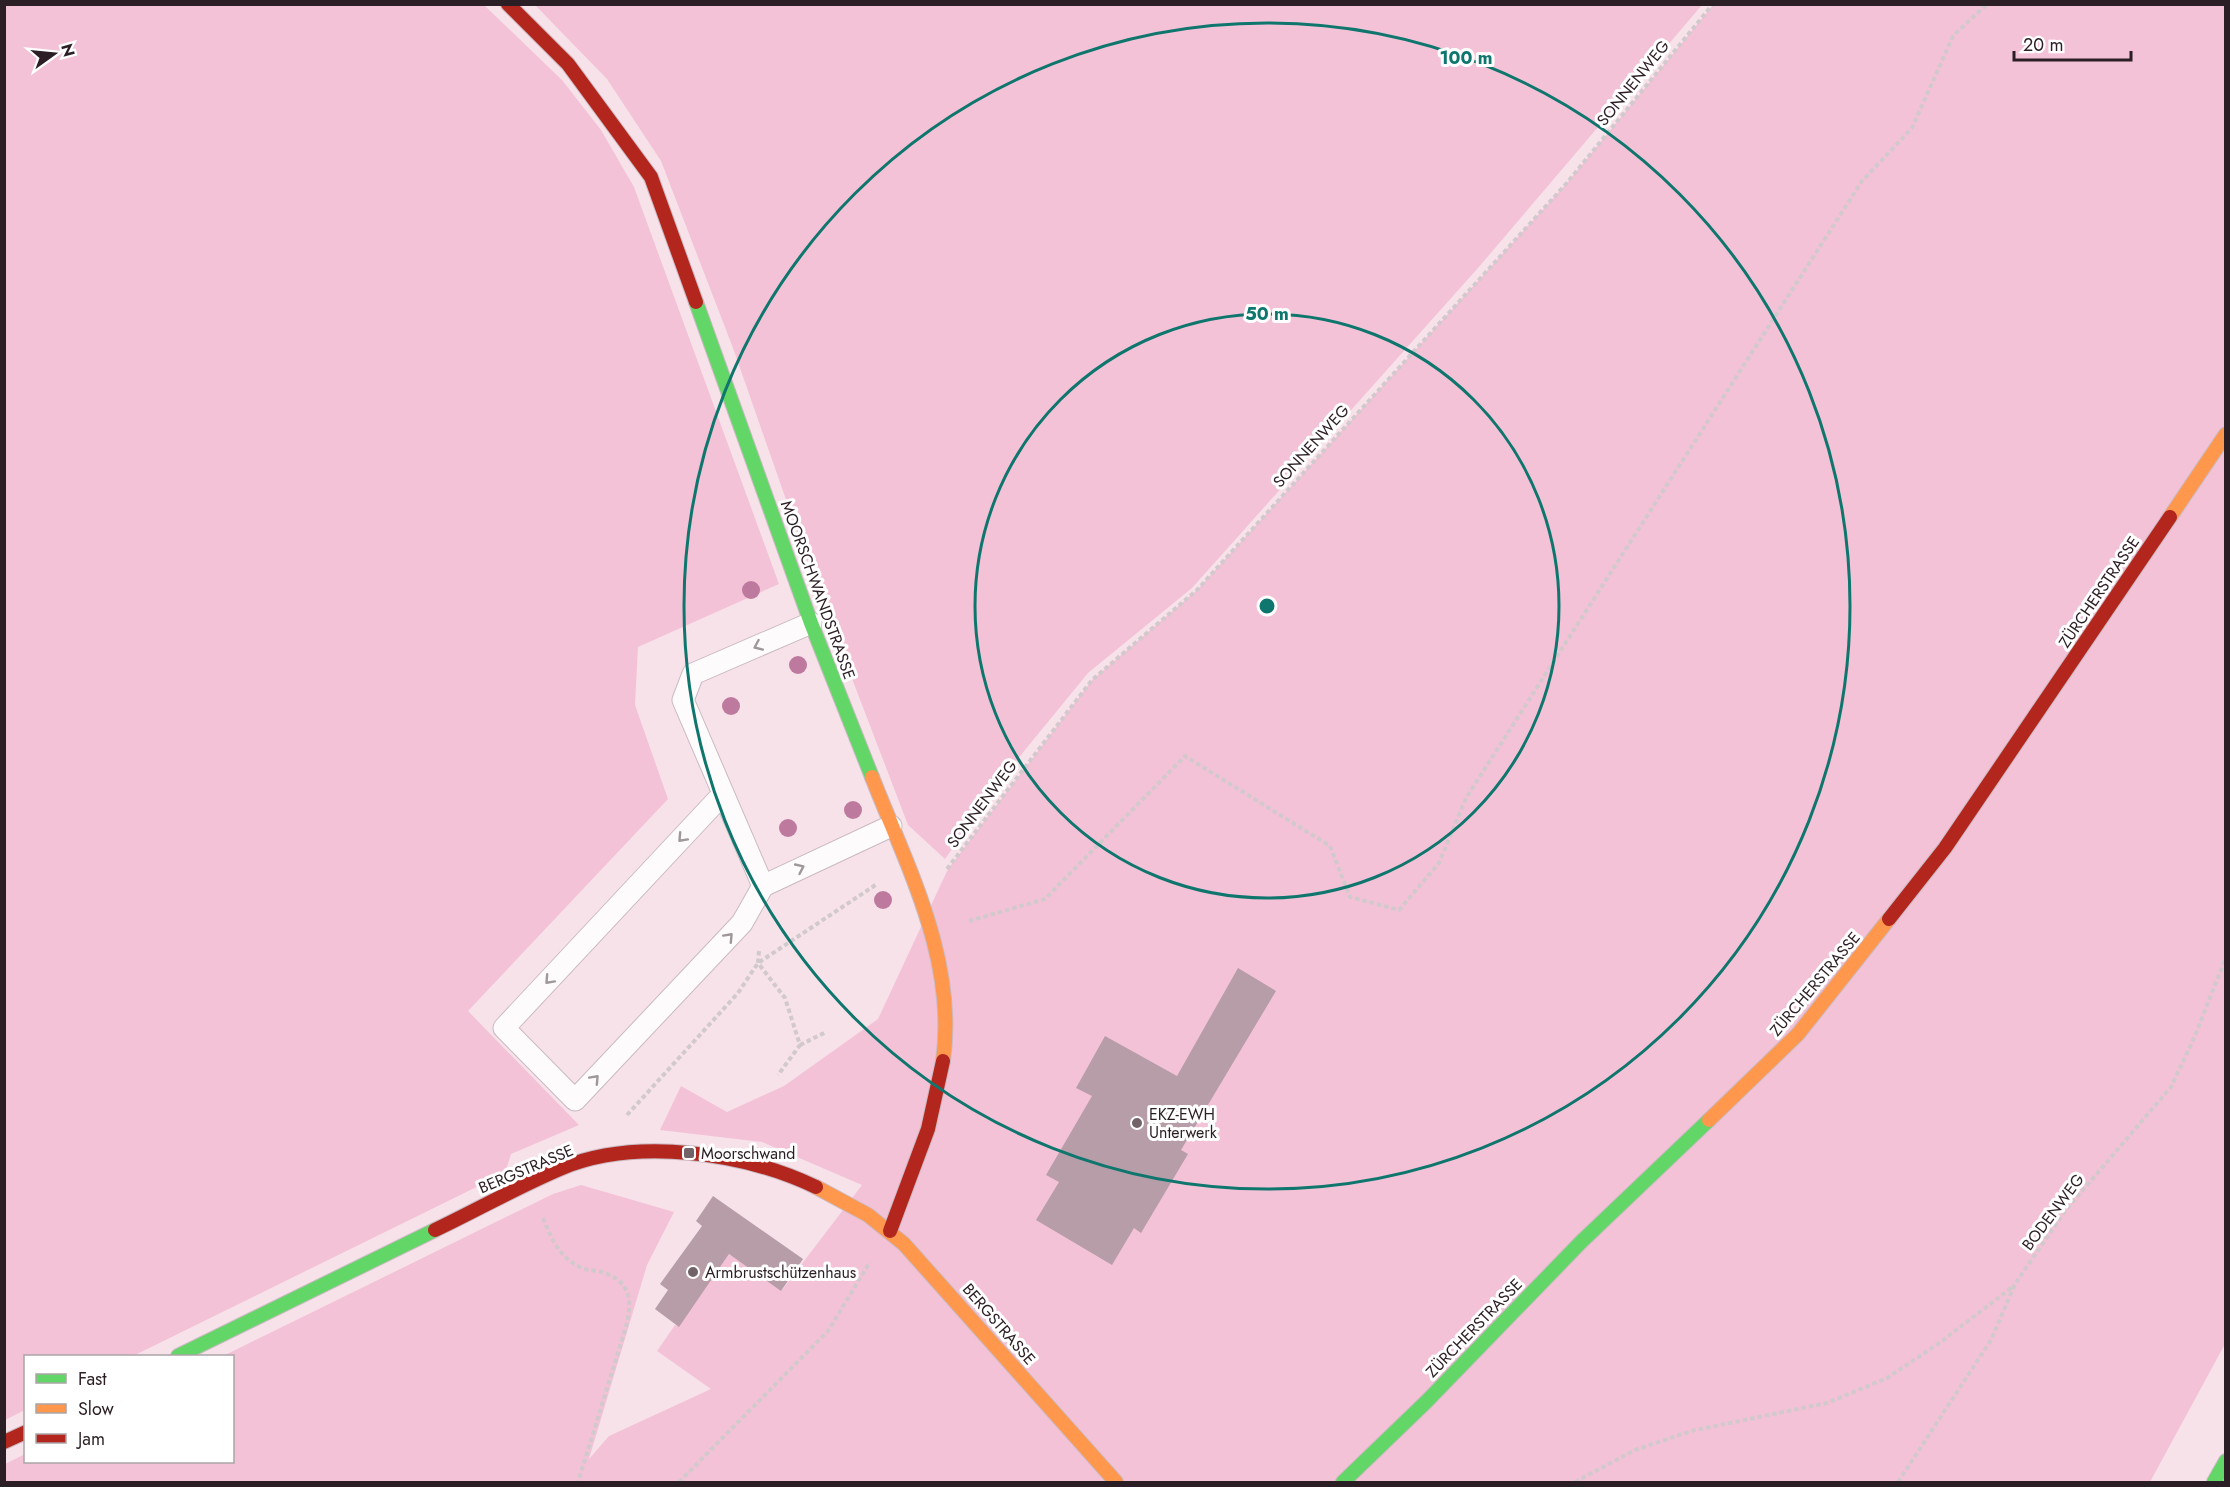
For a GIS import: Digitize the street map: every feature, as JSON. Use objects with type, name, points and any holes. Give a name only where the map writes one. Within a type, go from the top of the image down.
[{"type":"main road","name":"MOORSCHWANDSTRASSE","points":[[508,4],[568,64],[651,177],[811,623],[933,931],[944,983],[946,1023],[938,1087],[912,1180],[890,1231]]},
{"type":"main road","name":"ZÜRCHERSTRASSE","points":[[1343,1482],[1427,1401],[1581,1242],[1798,1034],[1945,848],[2226,434]]},
{"type":"main road","name":"BERGSTRASSE","points":[[180,1355],[564,1167],[596,1158],[659,1151],[721,1157],[775,1171],[834,1196],[890,1231],[937,1279],[1116,1482]]},
{"type":"main road","points":[[4,1442],[24,1433]]},
{"type":"main road","points":[[2214,1482],[2226,1461]]},
{"type":"lane","points":[[763,886],[683,700],[693,674],[811,623]]},
{"type":"lane","points":[[722,795],[504,1028],[575,1100],[742,923],[763,886],[891,826]]},
{"type":"path","name":"SONNENWEG","points":[[800,1045],[785,998],[758,963],[890,875],[909,871],[948,869],[1092,680],[1197,590],[1566,184],[1713,4]]},
{"type":"path","points":[[933,931],[1045,899],[1185,756],[1330,846],[1350,897],[1399,910],[1439,863],[1466,798],[1862,181],[1912,128],[1953,36],[1986,4]]},
{"type":"path","name":"BODENWEG","points":[[1898,1482],[1991,1340],[2015,1284],[2066,1211],[2171,1088],[2194,1038],[2226,957]]},
{"type":"path","points":[[778,1075],[800,1045],[826,1032]]},
{"type":"path","points":[[679,1482],[828,1331],[890,1231]]},
{"type":"path","points":[[1575,1482],[1635,1449],[1691,1431],[1827,1402],[1887,1378],[1938,1344],[2015,1284]]},
{"type":"path","points":[[578,1482],[626,1327]]},
{"type":"shaded area","points":[[5,5],[484,5],[562,80],[601,130],[634,187],[779,584],[638,647],[635,705],[668,799],[468,1011],[579,1125],[511,1154],[505,1173],[135,1355],[24,1355],[24,1410],[5,1420]]},
{"type":"shaded area","points":[[535,5],[1702,5],[1478,268],[1192,588],[1088,673],[1003,777],[945,859],[908,825],[812,574],[733,348],[661,161],[607,79]]},
{"type":"shaded area","points":[[1713,5],[2225,5],[2225,1344],[2150,1482],[5,1482],[5,1464],[24,1454],[24,1463],[234,1463],[234,1355],[225,1355],[553,1194],[581,1185],[674,1212],[647,1265],[589,1459],[609,1436],[711,1389],[657,1351],[675,1325],[679,1326],[729,1254],[782,1290],[862,1185],[762,1142],[660,1130],[681,1086],[727,1112],[784,1086],[878,1019],[948,869],[1092,680],[1197,590],[1566,184]]},
{"type":"building","name":"EKZ-EWH Unterwerk","points":[[1238,968],[1276,991],[1181,1150],[1188,1154],[1141,1233],[1134,1228],[1112,1265],[1036,1220],[1059,1182],[1046,1175],[1092,1096],[1076,1088],[1105,1036],[1177,1076]]},
{"type":"building","name":"Armbrustschützenhaus","points":[[713,1196],[803,1259],[781,1291],[729,1254],[679,1327],[655,1309],[668,1290],[660,1284],[702,1226],[696,1221]]},
{"type":"traffic: fast","points":[[696,302],[811,623],[872,777]]},
{"type":"traffic: fast","points":[[1343,1482],[1427,1401],[1581,1242],[1709,1120]]},
{"type":"traffic: fast","points":[[180,1355],[435,1230]]},
{"type":"traffic: fast","points":[[2214,1482],[2226,1461]]},
{"type":"traffic: slow","points":[[2170,517],[2226,434]]},
{"type":"traffic: slow","points":[[872,777],[914,881],[936,951],[943,987],[945,1024],[943,1061]]},
{"type":"traffic: slow","points":[[1709,1120],[1798,1034],[1889,919]]},
{"type":"traffic: slow","points":[[816,1187],[868,1215],[904,1244],[1116,1482]]},
{"type":"traffic: jam","points":[[508,4],[568,64],[651,177],[696,302]]},
{"type":"traffic: jam","points":[[1889,919],[1945,848],[2170,517]]},
{"type":"traffic: jam","points":[[890,1231],[928,1129],[943,1061]]},
{"type":"traffic: jam","points":[[435,1230],[562,1168],[623,1153],[657,1151],[724,1158],[757,1165],[816,1187]]},
{"type":"traffic: jam","points":[[4,1442],[24,1433]]},
{"type":"place","name":"EKZ-EWH Unterwerk","points":[[1137,1123]]},
{"type":"place","name":"Moorschwand","points":[[689,1153]]},
{"type":"place","name":"Armbrustschützenhaus","points":[[693,1272]]}]
